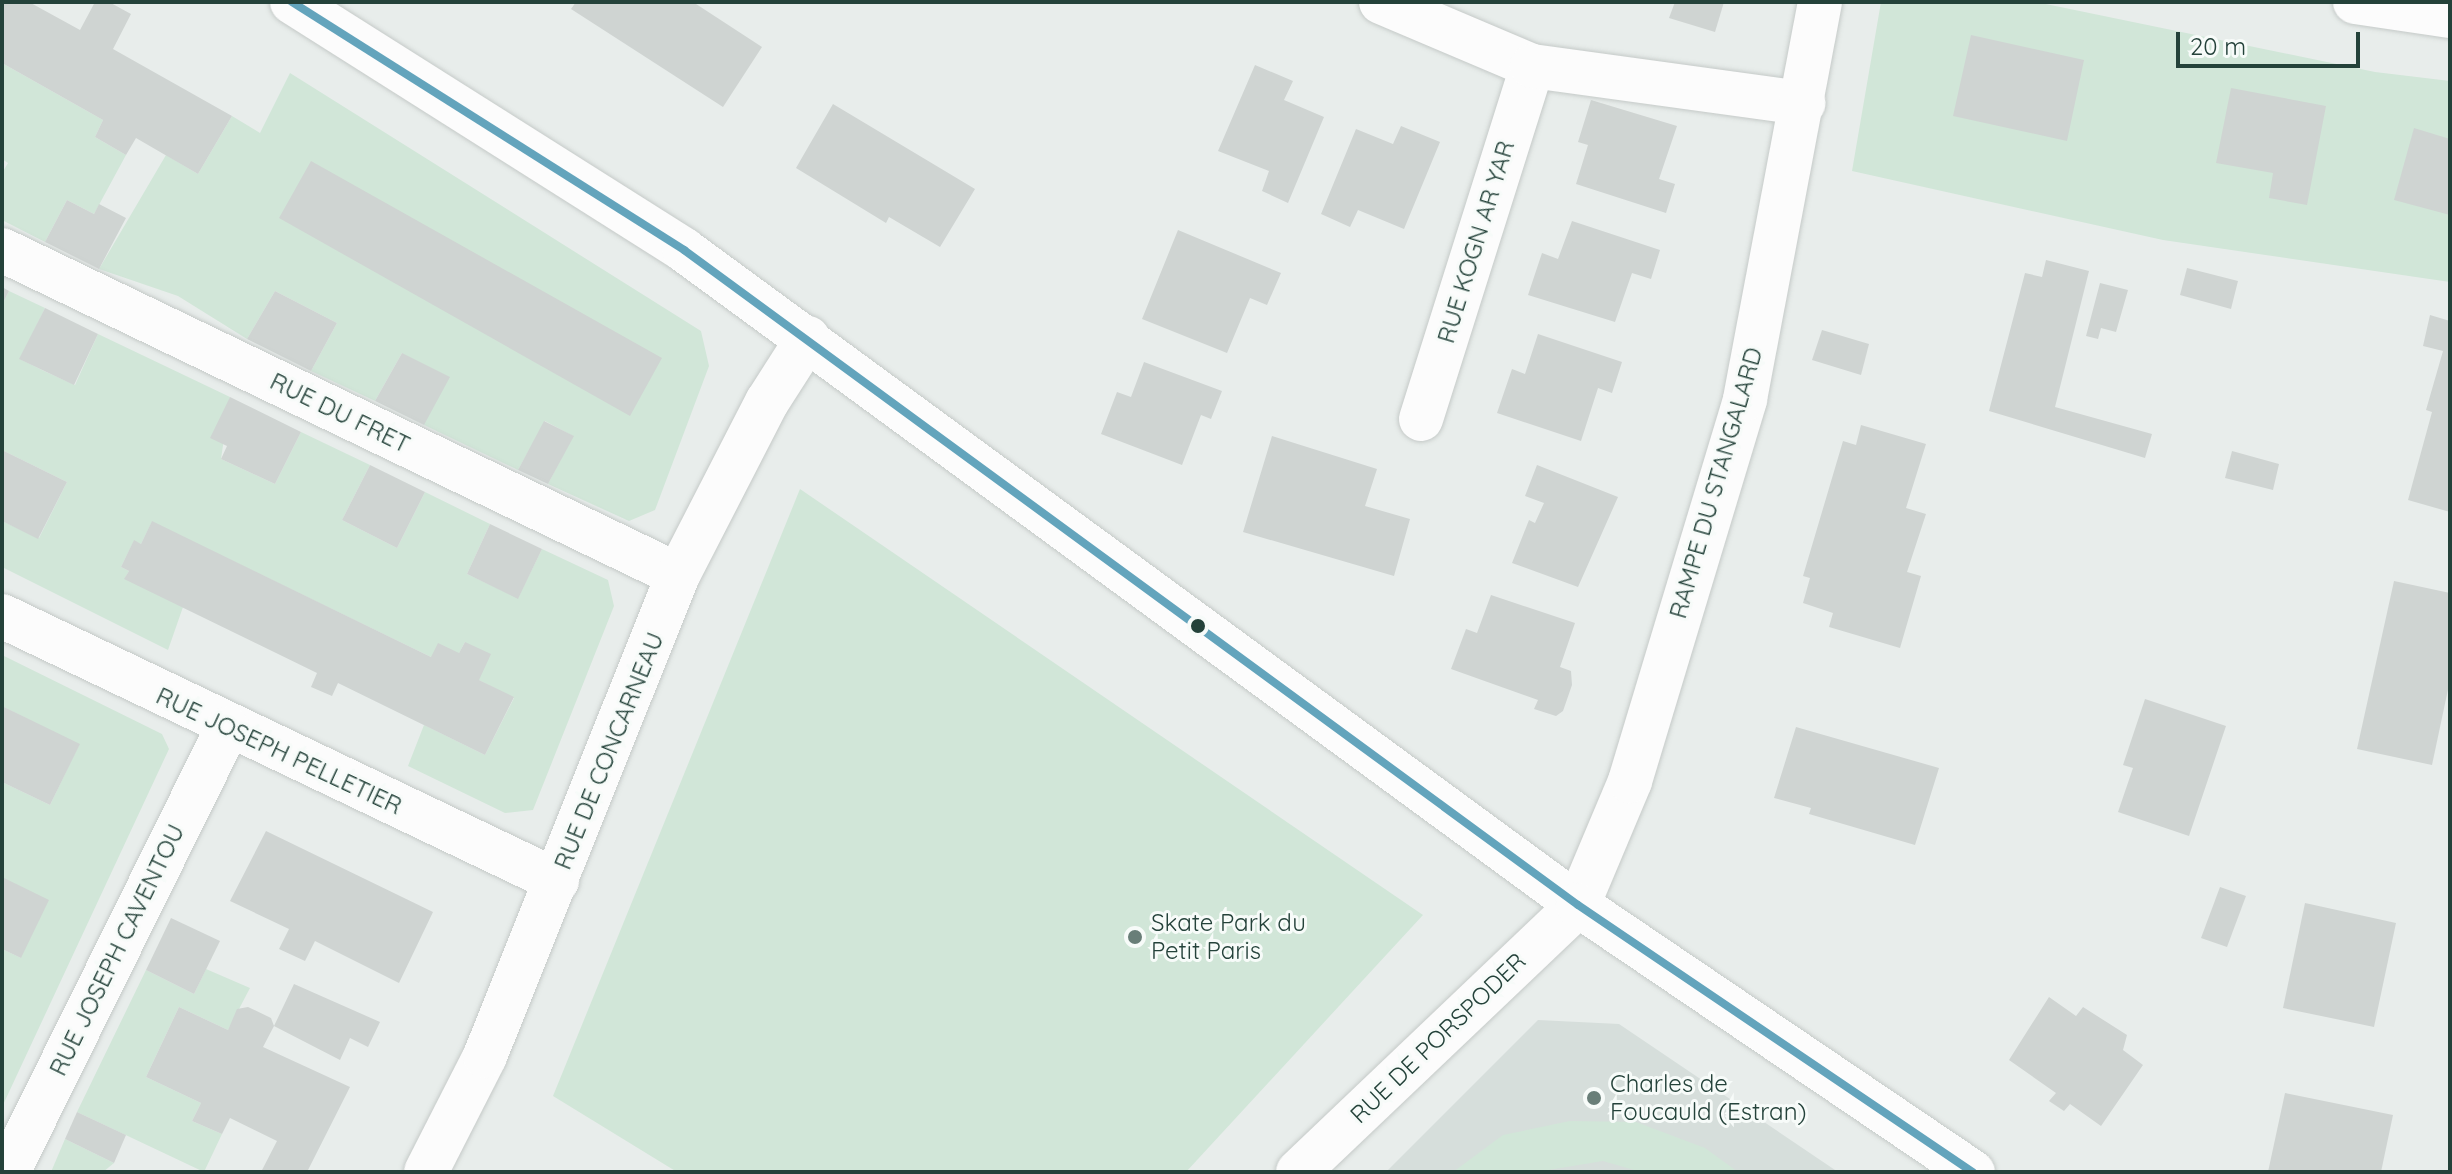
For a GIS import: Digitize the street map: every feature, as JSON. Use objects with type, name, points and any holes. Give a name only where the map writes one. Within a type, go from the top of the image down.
[{"type":"street","points":[[292,2],[651,228],[808,338],[902,414],[1578,905],[1973,1172]]},
{"type":"street","points":[[1381,2],[1532,66],[1803,103]]},
{"type":"street","name":"RAMPE DU STANGALARD","points":[[1578,905],[1630,781],[1745,399],[1820,2]]},
{"type":"street","points":[[2355,2],[2450,16]]},
{"type":"street","name":"RUE KOGN AR YAR","points":[[1421,419],[1532,66]]},
{"type":"street","name":"RUE DU FRET","points":[[2,250],[678,575]]},
{"type":"street","name":"RUE DE CONCARNEAU","points":[[426,1172],[485,1056],[678,575],[767,402],[808,338]]},
{"type":"street","name":"RUE JOSEPH PELLETIER","points":[[2,616],[227,728],[557,881]]},
{"type":"street","name":"RUE JOSEPH CAVENTOU","points":[[8,1172],[227,728]]},
{"type":"street","name":"RUE DE PORSPODER","points":[[1298,1172],[1578,905]]},
{"type":"shaded area","name":"Charles de Foucauld (Estran)","points":[[1538,1020],[1619,1024],[1838,1172],[1386,1172]]},
{"type":"green space","points":[[1881,2],[2036,2],[2375,72],[2450,81],[2450,282],[2163,240],[1852,171]]},
{"type":"green space","points":[[2,63],[103,120],[95,137],[126,155],[94,214],[67,200],[45,242],[2,220],[2,173],[8,163],[2,159]]},
{"type":"green space","points":[[290,73],[701,331],[709,366],[655,510],[629,521],[548,484],[573,436],[545,421],[518,470],[424,425],[402,353],[375,401],[311,371],[337,323],[275,291],[247,339],[178,296],[99,269],[166,155],[198,174],[232,116],[260,133]]},
{"type":"green space","points":[[9,291],[45,308],[20,359],[44,371],[75,385],[98,334],[230,397],[221,459],[275,484],[301,432],[370,465],[342,520],[397,548],[425,492],[490,524],[467,574],[518,598],[542,549],[608,580],[614,606],[533,810],[505,813],[408,766],[424,725],[485,755],[514,698],[479,680],[465,642],[459,653],[431,657],[152,522],[141,544],[134,541],[121,567],[129,571],[125,578],[183,607],[168,650],[2,567],[2,521],[39,538],[67,482],[2,450],[2,305]]},
{"type":"green space","points":[[800,489],[1423,915],[1186,1172],[677,1172],[553,1096]]},
{"type":"green space","points":[[2,655],[162,734],[169,749],[2,1107],[2,949],[21,958],[2,877],[2,782],[50,805],[79,745],[2,706]]},
{"type":"green space","points":[[206,969],[250,988],[228,1030],[179,1007],[146,1077],[201,1103],[192,1121],[222,1134],[204,1172],[77,1112],[146,970],[194,994]]},
{"type":"green space","points":[[1570,1121],[1636,1122],[1705,1148],[1738,1172],[1641,1172],[1603,1161],[1536,1172],[1453,1172],[1503,1135]]},
{"type":"green space","points":[[65,1139],[114,1163],[103,1172],[51,1172]]},
{"type":"building","points":[[2,2],[29,2],[80,30],[95,2],[109,2],[131,14],[113,49],[232,116],[198,174],[136,138],[126,155],[95,137],[103,120],[2,63]]},
{"type":"building","points":[[576,2],[693,2],[762,47],[723,107],[571,9]]},
{"type":"building","points":[[1675,2],[1724,2],[1715,32],[1669,18]]},
{"type":"building","points":[[1971,35],[2084,60],[2067,141],[1953,116]]},
{"type":"building","points":[[1255,65],[1293,81],[1284,100],[1324,117],[1288,203],[1262,191],[1269,171],[1218,151]]},
{"type":"building","points":[[2231,88],[2326,106],[2307,205],[2269,198],[2273,173],[2216,163]]},
{"type":"building","points":[[1591,100],[1677,126],[1659,179],[1675,184],[1666,213],[1576,184],[1588,145],[1578,142]]},
{"type":"building","points":[[833,104],[975,189],[940,247],[889,217],[886,223],[796,168]]},
{"type":"building","points":[[1401,126],[1440,142],[1404,229],[1358,210],[1350,227],[1321,214],[1356,129],[1393,144]]},
{"type":"building","points":[[2414,128],[2450,139],[2450,215],[2394,200]]},
{"type":"building","points":[[311,161],[662,358],[630,416],[279,218]]},
{"type":"building","points":[[67,200],[94,214],[99,204],[126,218],[99,269],[45,242]]},
{"type":"building","points":[[1572,221],[1660,250],[1651,279],[1632,273],[1615,322],[1528,295],[1542,253],[1558,259]]},
{"type":"building","points":[[1178,230],[1281,273],[1267,305],[1250,298],[1227,353],[1142,319]]},
{"type":"building","points":[[2046,260],[2089,271],[2055,407],[2152,434],[2145,458],[1989,411],[2025,273],[2042,277]]},
{"type":"building","points":[[2187,268],[2238,281],[2231,309],[2180,295]]},
{"type":"building","points":[[2100,283],[2128,290],[2116,332],[2101,328],[2098,339],[2086,336]]},
{"type":"building","points":[[2,287],[9,291],[2,305]]},
{"type":"building","points":[[275,291],[337,323],[311,371],[247,339]]},
{"type":"building","points":[[45,308],[98,334],[74,385],[19,359]]},
{"type":"building","points":[[2430,315],[2450,321],[2450,512],[2408,500],[2432,412],[2426,410],[2443,351],[2423,346]]},
{"type":"building","points":[[1822,330],[1869,344],[1861,375],[1812,360]]},
{"type":"building","points":[[1538,334],[1622,362],[1612,393],[1598,388],[1581,441],[1497,413],[1512,369],[1525,374]]},
{"type":"building","points":[[402,353],[450,377],[424,425],[375,401]]},
{"type":"building","points":[[1144,362],[1222,391],[1211,419],[1201,415],[1182,465],[1101,434],[1117,392],[1131,397]]},
{"type":"building","points":[[230,397],[301,432],[275,484],[221,459],[227,446],[210,438]]},
{"type":"building","points":[[544,421],[574,436],[548,484],[518,470]]},
{"type":"building","points":[[1861,425],[1926,444],[1906,508],[1926,514],[1907,572],[1921,576],[1900,648],[1829,627],[1833,613],[1803,603],[1810,578],[1803,576],[1843,441],[1856,445]]},
{"type":"building","points":[[1272,436],[1377,469],[1365,506],[1410,519],[1394,576],[1243,532]]},
{"type":"building","points":[[2,450],[67,482],[38,539],[2,521]]},
{"type":"building","points":[[2232,451],[2279,464],[2273,490],[2225,478]]},
{"type":"building","points":[[370,465],[425,492],[397,548],[342,520]]},
{"type":"building","points":[[1537,465],[1618,497],[1578,587],[1512,563],[1529,520],[1535,523],[1544,503],[1525,496]]},
{"type":"building","points":[[152,521],[431,657],[438,643],[459,653],[465,642],[491,654],[479,680],[514,697],[485,755],[338,683],[332,696],[311,687],[317,673],[124,579],[129,571],[121,567],[134,540],[141,544]]},
{"type":"building","points":[[490,524],[542,549],[518,599],[467,574]]},
{"type":"building","points":[[2394,581],[2450,593],[2450,680],[2432,765],[2357,749]]},
{"type":"building","points":[[1491,595],[1575,623],[1560,667],[1571,671],[1572,685],[1563,711],[1556,716],[1534,709],[1538,700],[1451,669],[1466,629],[1477,633]]},
{"type":"building","points":[[2145,699],[2226,726],[2189,836],[2118,812],[2133,768],[2123,765]]},
{"type":"building","points":[[2,706],[80,744],[50,805],[2,782]]},
{"type":"building","points":[[1796,727],[1939,768],[1915,845],[1809,814],[1811,808],[1774,798]]},
{"type":"building","points":[[266,831],[433,912],[399,983],[315,941],[305,961],[279,949],[289,929],[230,901]]},
{"type":"building","points":[[2,877],[49,900],[21,958],[2,949]]},
{"type":"building","points":[[2220,887],[2246,896],[2227,947],[2201,938]]},
{"type":"building","points":[[2305,903],[2396,923],[2374,1027],[2283,1008]]},
{"type":"building","points":[[171,918],[220,941],[194,994],[146,970]]},
{"type":"building","points":[[294,984],[380,1022],[368,1047],[350,1038],[340,1060],[274,1026]]},
{"type":"building","points":[[2049,997],[2076,1016],[2083,1007],[2127,1035],[2123,1050],[2143,1065],[2101,1126],[2070,1104],[2064,1111],[2049,1101],[2056,1093],[2009,1060]]},
{"type":"building","points":[[179,1007],[228,1030],[237,1009],[248,1007],[271,1018],[274,1026],[263,1047],[350,1087],[307,1172],[261,1172],[277,1141],[230,1118],[222,1134],[192,1121],[201,1103],[146,1077]]},
{"type":"building","points":[[2285,1093],[2393,1115],[2381,1172],[2268,1172]]},
{"type":"building","points":[[77,1112],[126,1135],[114,1163],[65,1139]]},
{"type":"transit line","points":[[292,2],[684,250],[1578,905],[1973,1172]]},
{"type":"place","name":"Skate Park du Petit Paris","points":[[1135,937]]},
{"type":"place","name":"Charles de Foucauld (Estran)","points":[[1594,1098]]}]
